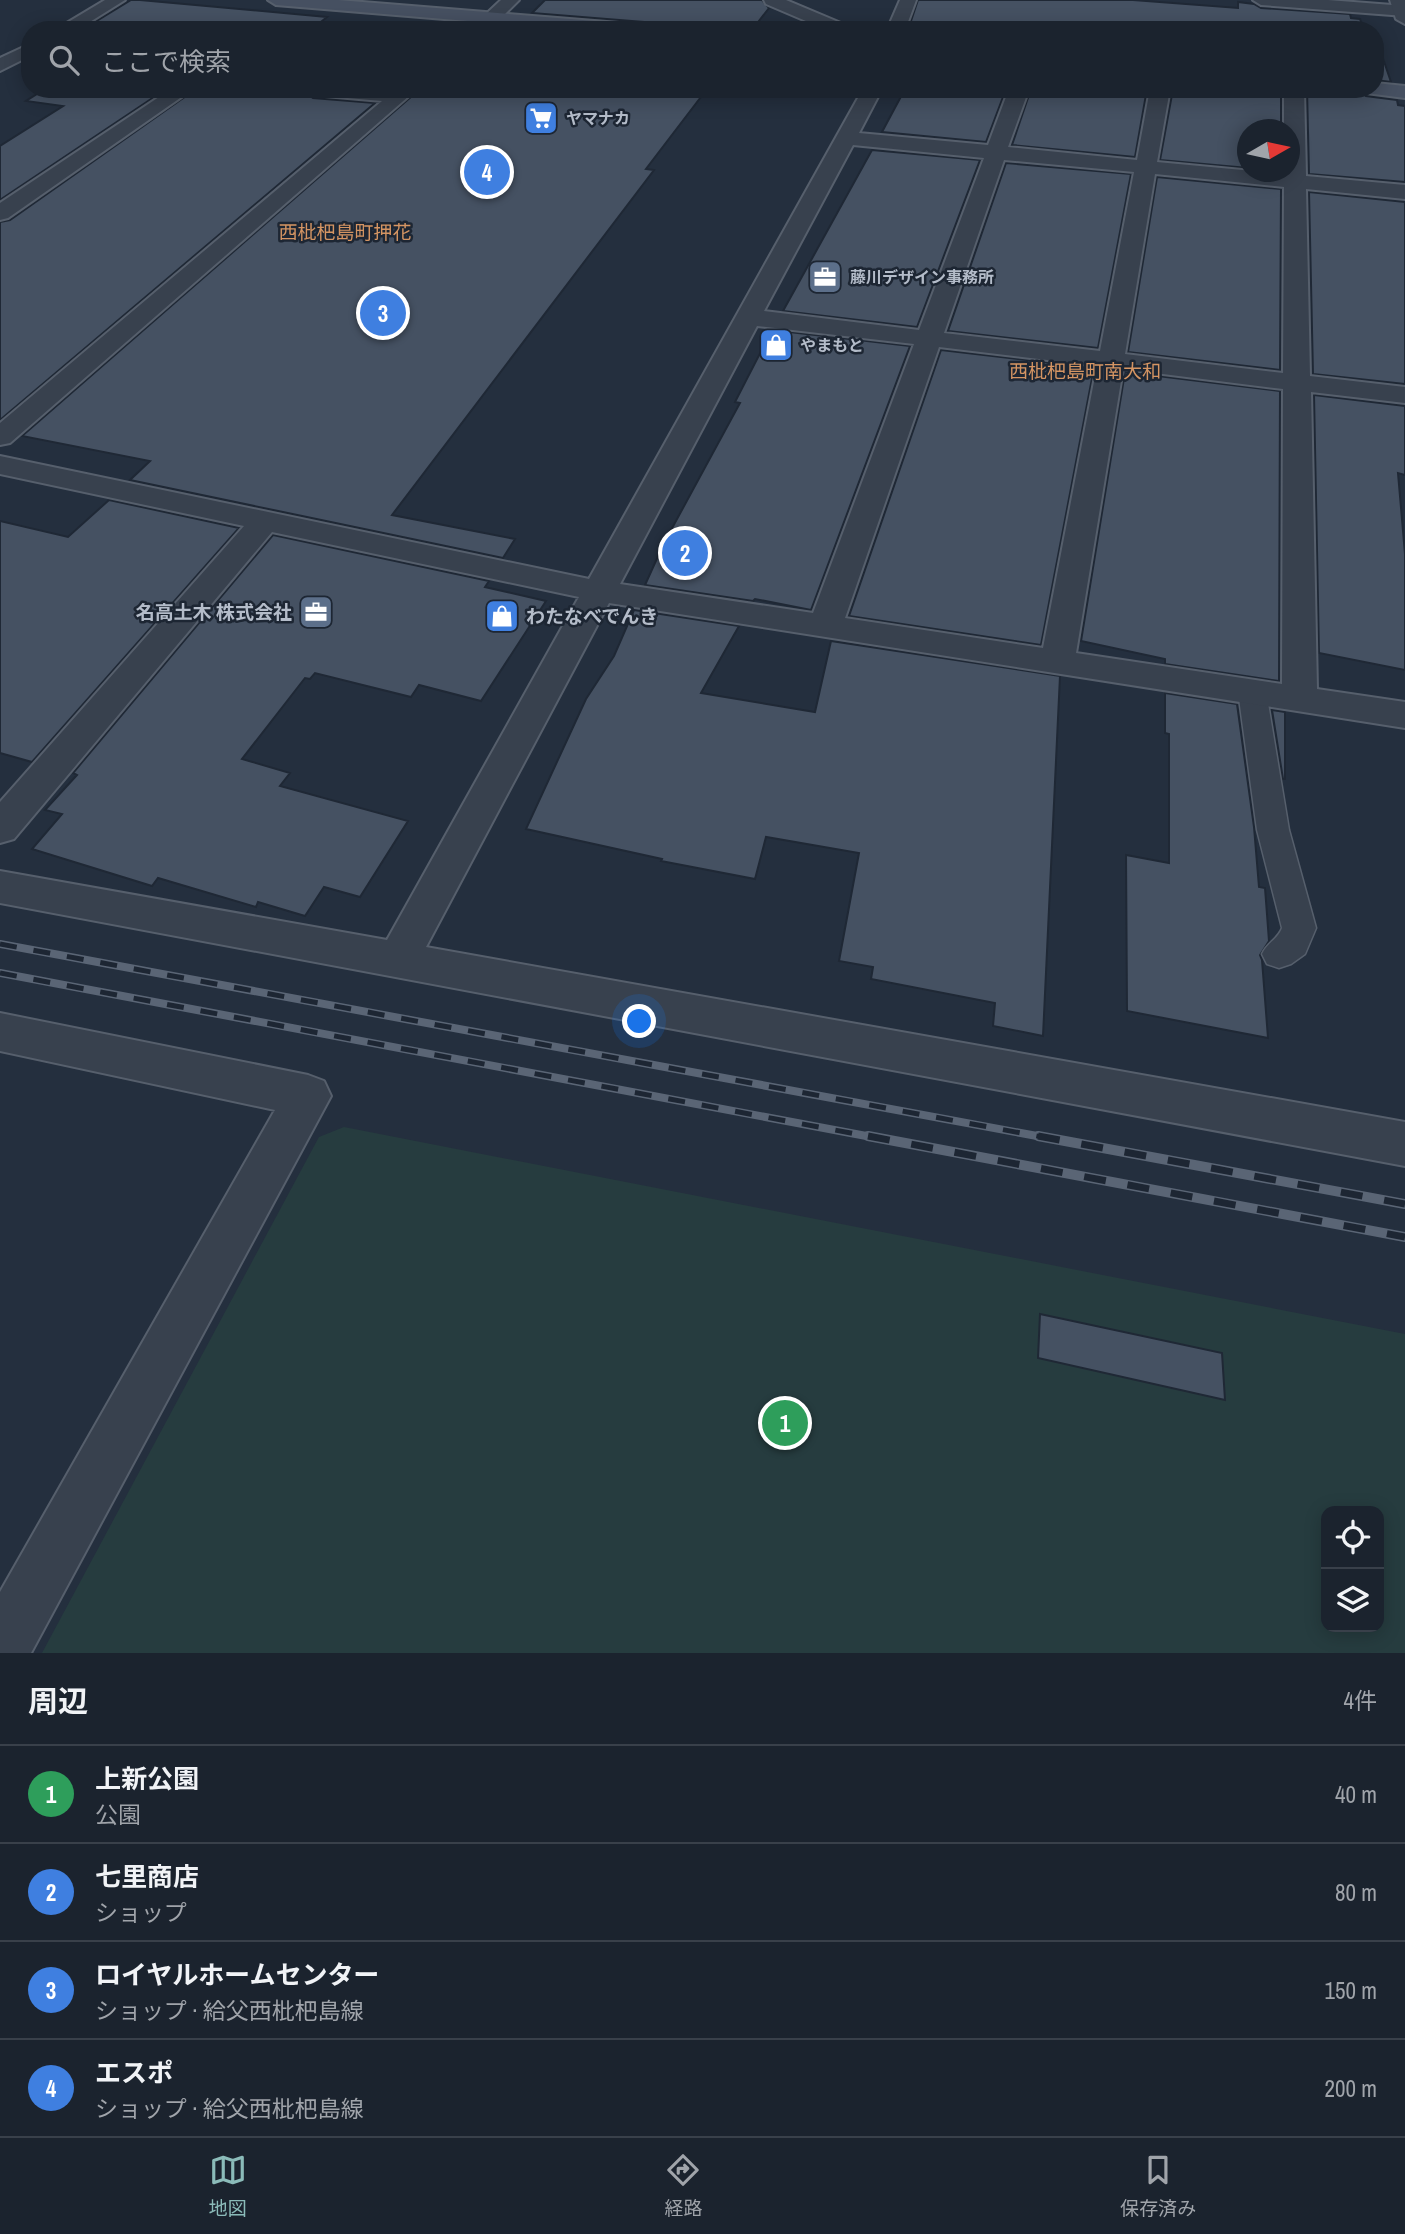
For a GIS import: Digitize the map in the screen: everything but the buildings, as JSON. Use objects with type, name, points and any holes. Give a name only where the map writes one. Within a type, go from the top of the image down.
[{"type":"main road","points":[[276,0],[530,21]]},
{"type":"main road","points":[[1384,90],[1405,92]]},
{"type":"street","points":[[80,21],[117,0]]},
{"type":"street","points":[[489,21],[511,0]]},
{"type":"street","points":[[772,0],[821,21]]},
{"type":"street","points":[[900,21],[908,0]]},
{"type":"street","points":[[1261,0],[1402,10]]},
{"type":"street","points":[[3,62],[21,53]]},
{"type":"street","points":[[3,62],[21,62]]},
{"type":"street","points":[[0,213],[171,98]]},
{"type":"street","points":[[0,437],[397,98]]},
{"type":"street","points":[[398,958],[868,98]]},
{"type":"street","points":[[825,626],[1016,98]]},
{"type":"street","points":[[1057,661],[1159,98]]},
{"type":"street","points":[[1294,98],[1294,119]]},
{"type":"street","points":[[846,138],[1237,176]]},
{"type":"street","points":[[1295,182],[1300,699]]},
{"type":"street","points":[[1300,182],[1405,192]]},
{"type":"street","points":[[748,317],[1405,395]]},
{"type":"street","points":[[0,466],[598,591],[1405,715]]},
{"type":"street","points":[[0,828],[265,521]]},
{"type":"street","points":[[0,887],[1405,1144]]},
{"type":"street","points":[[0,1032],[308,1096],[0,1650]]},
{"type":"lane","points":[[1252,691],[1273,830],[1299,928],[1293,944],[1279,954]]},
{"type":"green space","points":[[344,1127],[1405,1334],[1405,1653],[42,1653],[319,1137]]},
{"type":"railway","points":[[0,944],[1048,1138]]},
{"type":"railway","points":[[0,973],[877,1138]]},
{"type":"railway","points":[[868,1136],[1405,1237]]},
{"type":"railway","points":[[1038,1136],[1405,1204]]},
{"type":"place","name":"ヤマナカ","points":[[541,118]]},
{"type":"place","name":"エスポ","points":[[487,172]]},
{"type":"place","name":"藤川デザイン事務所","points":[[825,277]]},
{"type":"place","name":"ロイヤルホームセンター","points":[[383,313]]},
{"type":"place","name":"やまもと","points":[[776,345]]},
{"type":"place","name":"七里商店","points":[[685,553]]},
{"type":"place","name":"名高土木 株式会社","points":[[316,612]]},
{"type":"place","name":"わたなべでんき","points":[[502,616]]},
{"type":"place","name":"上新公園","points":[[785,1423]]},
{"type":"district","name":"西枇杷島町押花","points":[[345,232]]},
{"type":"district","name":"西枇杷島町南大和","points":[[1085,371]]}]
